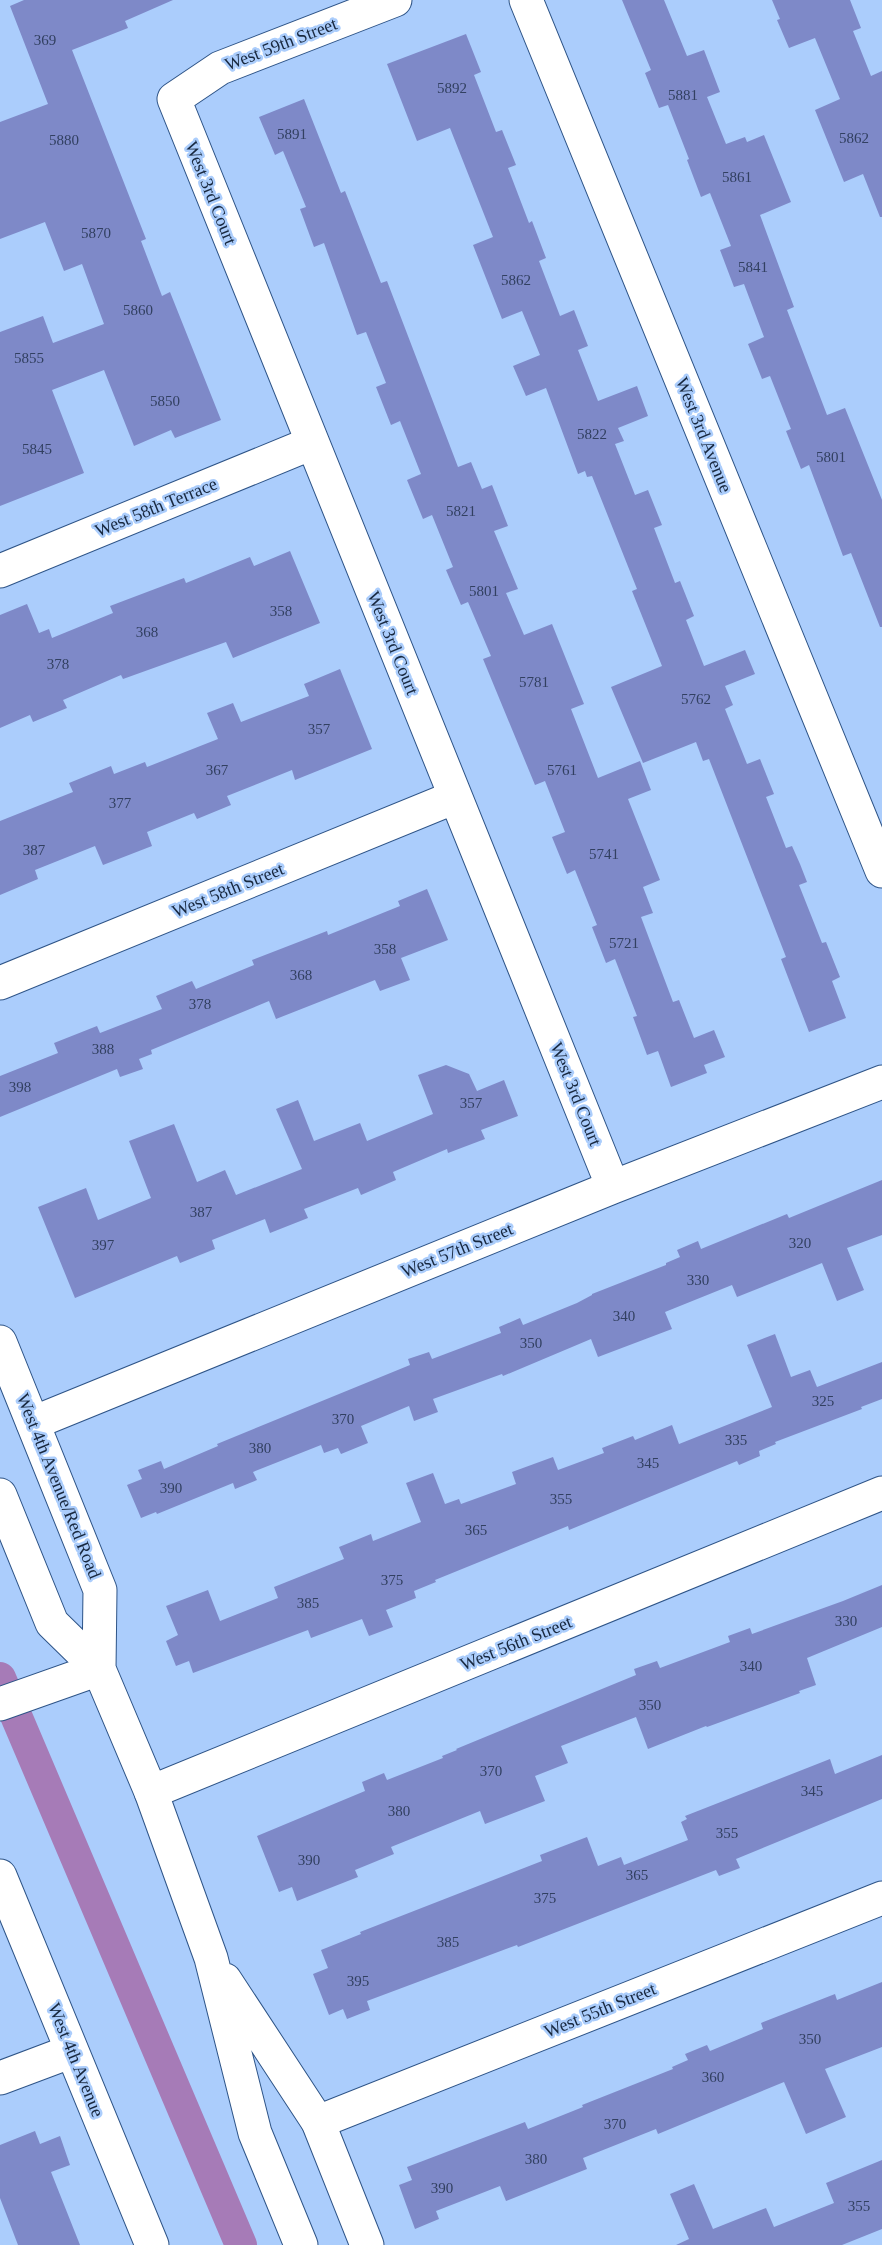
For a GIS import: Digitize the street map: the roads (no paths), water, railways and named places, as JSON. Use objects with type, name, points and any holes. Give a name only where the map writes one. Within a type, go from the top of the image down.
[{"type":"street","name":"West 59th Street","points":[[174,99],[220,68],[395,0]]},
{"type":"street","name":"West 3rd Avenue","points":[[526,0],[882,870]]},
{"type":"street","name":"West 3rd Court","points":[[174,99],[614,1187]]},
{"type":"street","name":"West 58th Terrace","points":[[0,571],[312,443]]},
{"type":"street","name":"West 58th Street","points":[[0,983],[455,797]]},
{"type":"street","name":"West 57th Street","points":[[33,1423],[614,1187],[882,1082]]},
{"type":"street","name":"West 4th Avenue/Red Road","points":[[0,1341],[100,1590],[99,1669]]},
{"type":"street","name":"West 56th Street","points":[[151,1792],[882,1493]]},
{"type":"street","name":"West 4th Avenue/Red Road","points":[[0,1495],[52,1623],[99,1669],[151,1792],[211,1958],[255,2133],[301,2245]]},
{"type":"street","points":[[0,1704],[99,1669]]},
{"type":"street","name":"West 4th Avenue","points":[[0,1876],[152,2245]]},
{"type":"street","name":"West 55th Street","points":[[318,2122],[882,1898]]},
{"type":"street","name":"West 4th Avenue/Red Road","points":[[211,1958],[318,2122],[367,2245]]},
{"type":"street","points":[[0,2078],[72,2051]]},
{"type":"waterway","points":[[0,1678],[241,2245]]}]
